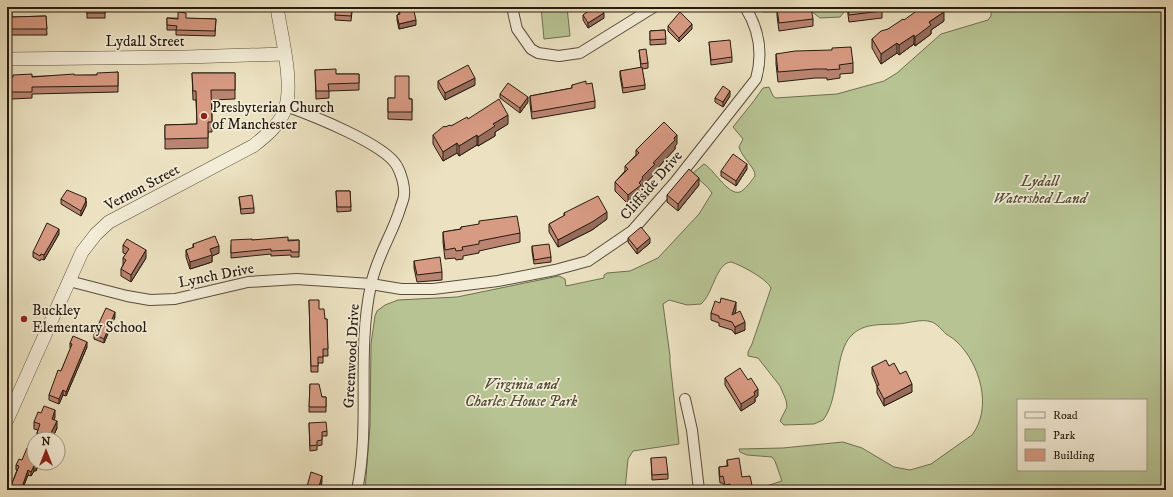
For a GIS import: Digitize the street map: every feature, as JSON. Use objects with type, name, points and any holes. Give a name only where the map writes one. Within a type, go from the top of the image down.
[{"type":"street","name":"Vernon Street","points":[[7,420],[82,252],[96,234],[109,222],[253,146],[270,132],[286,106],[288,78],[277,7]]},
{"type":"street","points":[[512,7],[517,28],[531,49],[538,53],[559,56],[580,53],[654,7]]},
{"type":"street","name":"Cliffside Drive","points":[[371,284],[401,289],[433,289],[498,282],[555,270],[588,261],[632,231],[675,182],[756,79],[760,66],[760,45],[752,17],[745,7]]},
{"type":"street","name":"Lydall Street","points":[[7,59],[186,57],[284,54]]},
{"type":"street","name":"Greenwood Drive","points":[[286,106],[373,145],[386,153],[396,165],[404,195],[396,222],[378,260],[371,284],[364,329],[362,449],[357,490]]},
{"type":"street","name":"Lynch Drive","points":[[69,281],[127,296],[150,300],[175,299],[248,282],[297,279],[371,284]]},
{"type":"street","points":[[684,398],[692,430],[699,490]]},
{"type":"green space","points":[[541,7],[567,7],[570,36],[544,39]]},
{"type":"green space","points":[[756,7],[848,7],[840,17],[820,18],[811,11],[763,12]]},
{"type":"green space","points":[[991,7],[1166,7],[1166,490],[761,490],[763,487],[782,481],[775,461],[772,457],[747,455],[740,452],[739,449],[783,448],[843,442],[862,448],[894,467],[910,470],[931,464],[972,435],[982,412],[981,386],[972,361],[964,350],[955,340],[934,323],[923,321],[872,325],[857,331],[846,342],[839,363],[832,400],[823,420],[814,424],[784,425],[780,421],[787,407],[786,400],[780,386],[758,358],[748,356],[748,352],[771,288],[769,284],[747,269],[731,262],[726,264],[718,273],[709,293],[701,304],[687,305],[669,300],[663,304],[679,444],[633,451],[628,459],[625,490],[365,490],[370,426],[371,344],[377,311],[385,305],[398,300],[457,297],[559,276],[565,279],[566,286],[604,278],[604,275],[607,273],[630,271],[658,258],[699,214],[712,193],[693,173],[704,164],[726,186],[735,192],[740,192],[744,189],[755,176],[755,173],[739,147],[743,139],[733,127],[763,88],[769,87],[773,96],[776,98],[837,94],[884,81],[897,73],[941,34],[988,20],[991,16]]},
{"type":"building","points":[[87,7],[105,7],[105,13],[87,13]]},
{"type":"building","points":[[336,7],[352,7],[351,16],[335,15]]},
{"type":"building","points":[[398,7],[413,7],[416,20],[399,24],[397,15],[400,14]]},
{"type":"building","points":[[594,7],[600,7],[604,13],[588,23],[583,15]]},
{"type":"building","points":[[811,7],[813,19],[779,23],[777,9]]},
{"type":"building","points":[[848,7],[882,7],[882,11],[849,15]]},
{"type":"building","points":[[921,7],[941,7],[944,12],[929,22],[931,25],[915,37],[914,35],[899,45],[897,43],[881,54],[872,39],[881,31],[888,29],[903,19],[904,20]]},
{"type":"building","points":[[7,10],[12,10],[12,17],[46,16],[47,29],[7,29]]},
{"type":"building","points":[[178,12],[186,13],[186,18],[216,19],[215,31],[176,30],[177,26],[167,25],[167,18],[178,19]]},
{"type":"building","points":[[680,12],[692,24],[679,38],[668,26]]},
{"type":"building","points":[[665,30],[666,39],[650,40],[650,31]]},
{"type":"building","points":[[730,40],[732,57],[711,60],[709,42]]},
{"type":"building","points":[[851,47],[853,63],[839,65],[840,69],[815,69],[778,72],[776,54],[795,51],[832,50],[832,48]]},
{"type":"building","points":[[646,49],[648,63],[641,64],[639,50]]},
{"type":"building","points":[[468,65],[475,78],[445,93],[438,81]]},
{"type":"building","points":[[642,67],[645,85],[623,88],[620,71]]},
{"type":"building","points":[[336,69],[336,74],[359,74],[359,83],[328,84],[329,91],[316,91],[315,70]]},
{"type":"building","points":[[118,72],[118,86],[32,87],[32,92],[11,92],[10,87],[7,87],[7,77],[13,77],[13,75],[32,74],[32,77],[74,74],[97,75],[97,73]]},
{"type":"building","name":"Presbyterian Church of Manchester","points":[[192,73],[235,73],[235,90],[211,90],[212,122],[208,122],[208,138],[165,139],[165,125],[197,124],[196,91],[193,91]]},
{"type":"building","points":[[395,76],[409,76],[409,99],[412,99],[412,112],[388,112],[388,98],[395,98]]},
{"type":"building","points":[[586,81],[586,84],[592,83],[595,101],[532,112],[530,96],[572,88],[572,85]]},
{"type":"building","points":[[508,83],[528,97],[520,108],[500,94]]},
{"type":"building","points":[[723,86],[730,91],[723,102],[715,98]]},
{"type":"building","points":[[499,99],[508,115],[493,124],[495,126],[478,137],[477,135],[459,146],[457,143],[443,152],[433,135],[444,126],[451,126],[467,117],[468,119]]},
{"type":"building","points":[[664,122],[677,135],[674,138],[675,140],[642,177],[643,178],[639,183],[641,185],[628,195],[615,182],[628,169],[625,166],[639,153],[636,150]]},
{"type":"building","points":[[733,154],[747,164],[736,181],[721,171]]},
{"type":"building","points":[[689,169],[699,178],[678,204],[667,195]]},
{"type":"building","points":[[67,190],[86,198],[81,211],[61,199]]},
{"type":"building","points":[[336,191],[350,191],[351,207],[337,207]]},
{"type":"building","points":[[252,195],[254,208],[241,209],[239,197]]},
{"type":"building","points":[[598,196],[607,212],[592,222],[558,240],[549,224],[565,215],[564,213]]},
{"type":"building","points":[[517,216],[520,233],[479,241],[479,244],[462,247],[463,250],[456,251],[455,248],[445,250],[443,232],[479,224],[479,221]]},
{"type":"building","points":[[47,223],[59,229],[44,255],[41,254],[40,256],[33,252]]},
{"type":"building","points":[[641,227],[650,238],[637,249],[628,238]]},
{"type":"building","points":[[215,236],[219,246],[210,249],[212,255],[190,262],[186,250],[194,247],[193,244]]},
{"type":"building","points":[[288,237],[288,241],[299,240],[299,252],[291,252],[291,250],[271,251],[271,249],[231,253],[231,240]]},
{"type":"building","points":[[127,239],[146,250],[131,275],[121,269],[126,260],[123,258],[129,249],[123,245]]},
{"type":"building","points":[[549,244],[551,257],[534,260],[532,246]]},
{"type":"building","points":[[440,257],[442,272],[417,275],[414,261]]},
{"type":"building","points":[[721,298],[736,302],[732,315],[740,311],[745,322],[735,327],[732,322],[719,318],[719,316],[711,313],[715,301],[720,303]]},
{"type":"building","points":[[309,300],[319,300],[319,309],[324,309],[325,319],[327,319],[328,349],[323,349],[323,357],[318,357],[318,366],[311,366]]},
{"type":"building","points":[[106,308],[115,312],[104,339],[94,334]]},
{"type":"building","points":[[73,336],[87,342],[66,392],[63,390],[59,399],[49,395],[58,370],[61,371],[72,344],[70,343]]},
{"type":"building","points":[[886,360],[889,366],[894,363],[900,374],[906,371],[912,384],[884,399],[877,386],[879,385],[872,367]]},
{"type":"building","points":[[740,368],[748,380],[751,378],[758,389],[754,392],[755,395],[741,404],[725,378]]},
{"type":"building","points":[[310,384],[319,384],[322,397],[326,397],[326,407],[309,407]]},
{"type":"building","points":[[44,406],[55,410],[52,419],[57,421],[52,431],[38,431],[40,424],[34,422],[38,412],[41,413]]},
{"type":"building","points":[[326,422],[327,431],[322,432],[322,440],[317,441],[317,445],[310,446],[309,423]]},
{"type":"building","points":[[26,450],[26,471],[28,471],[21,490],[7,490],[7,484],[11,486],[19,466],[16,465],[19,459],[22,460]]},
{"type":"building","points":[[666,457],[668,474],[652,475],[651,458]]},
{"type":"building","points":[[739,458],[742,477],[750,476],[753,490],[731,490],[730,484],[725,485],[723,476],[720,477],[719,467],[728,466],[727,460]]},
{"type":"building","points":[[311,472],[322,476],[318,490],[306,490]]},
{"type":"place","name":"Presbyterian Church of Manchester","points":[[204,116]]},
{"type":"place","name":"Buckley Elementary School","points":[[24,319]]},
{"type":"park label","name":"Lydall Watershed Land","points":[[1040,190]]},
{"type":"park label","name":"Virginia and Charles House Park","points":[[521,392]]}]
